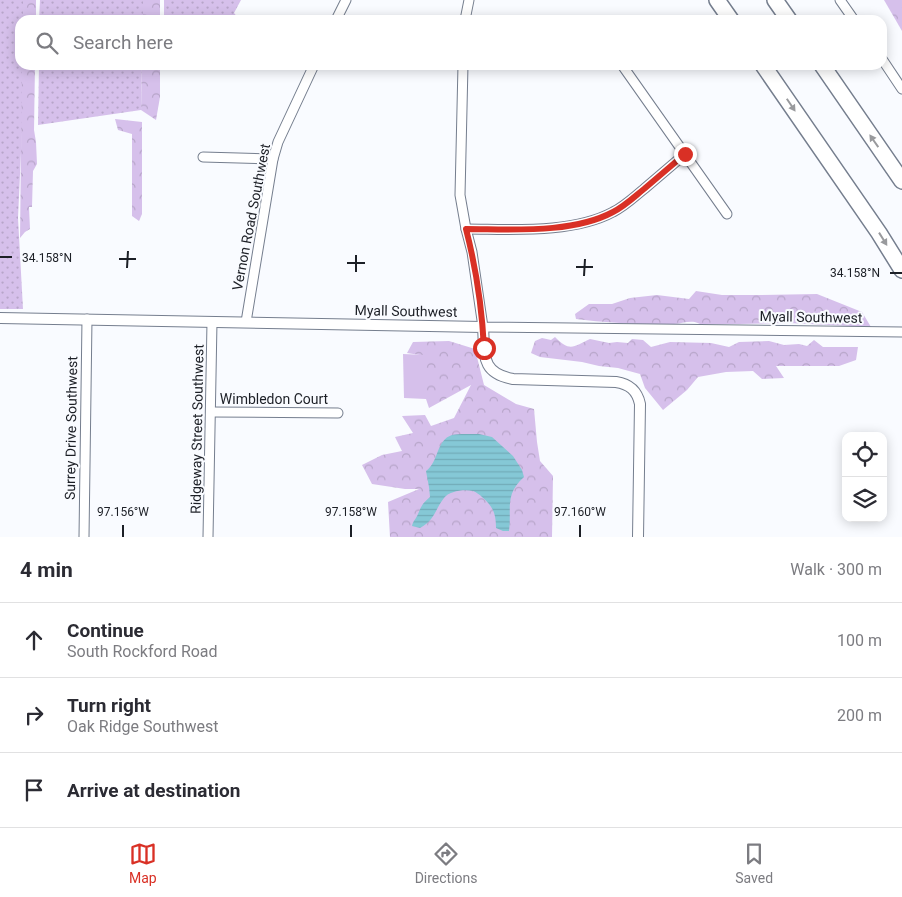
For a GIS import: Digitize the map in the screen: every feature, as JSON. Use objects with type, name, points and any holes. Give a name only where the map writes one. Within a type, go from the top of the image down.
[{"type":"highway","points":[[717,0],[728,15]]},
{"type":"highway","points":[[775,0],[786,15]]},
{"type":"highway","points":[[766,70],[879,233],[902,270]]},
{"type":"highway","points":[[825,70],[902,181]]},
{"type":"street","points":[[338,15],[346,0]]},
{"type":"street","points":[[466,15],[469,0]]},
{"type":"street","points":[[840,0],[850,15]]},
{"type":"street","points":[[887,66],[902,88]]},
{"type":"street","name":"Vernon Road Southwest","points":[[246,322],[273,159],[278,142],[312,70]]},
{"type":"street","points":[[463,70],[460,195],[472,252],[487,362],[493,372],[513,379],[616,382],[629,386],[636,393],[640,404],[638,537]]},
{"type":"street","points":[[626,70],[727,214]]},
{"type":"street","points":[[466,229],[551,228],[583,223],[598,218],[613,212],[627,203],[685,154]]},
{"type":"street","points":[[203,157],[273,159]]},
{"type":"street","name":"Myall Southwest","points":[[0,318],[902,332]]},
{"type":"street","name":"Surrey Drive Southwest","points":[[84,537],[86,320]]},
{"type":"street","name":"Ridgeway Street Southwest","points":[[208,537],[212,322]]},
{"type":"street","name":"Wimbledon Court","points":[[211,412],[338,413]]},
{"type":"green space","points":[[0,0],[28,0],[27,15],[15,15],[15,70],[25,70],[18,218],[23,309],[0,309]]},
{"type":"green space","points":[[23,0],[36,0],[36,15],[23,15]]},
{"type":"green space","points":[[40,0],[143,0],[143,15],[39,15]]},
{"type":"green space","points":[[143,0],[160,0],[160,15],[143,15]]},
{"type":"green space","points":[[164,0],[241,0],[234,13],[236,15],[164,15]]},
{"type":"green space","points":[[884,0],[902,0],[902,31]]},
{"type":"green space","points":[[22,70],[35,70],[34,130],[37,164],[33,171],[32,207],[29,207],[30,229],[20,238]]},
{"type":"green space","points":[[39,70],[142,70],[141,110],[38,125]]},
{"type":"green space","points":[[142,70],[160,70],[160,97],[156,120],[141,110]]},
{"type":"green space","points":[[115,119],[142,122],[142,214],[139,221],[132,216],[132,134],[118,130]]},
{"type":"green space","points":[[696,291],[722,295],[817,294],[862,312],[871,327],[789,323],[700,324],[690,322],[637,324],[576,319],[575,314],[589,304],[612,304],[630,298],[657,295],[689,299]]},
{"type":"green space","points":[[555,337],[564,345],[572,347],[590,339],[609,343],[628,343],[632,339],[643,340],[651,347],[670,342],[711,343],[729,347],[739,342],[769,341],[784,345],[799,344],[807,346],[814,340],[823,347],[858,347],[856,360],[839,366],[776,366],[784,378],[762,379],[753,371],[726,372],[698,377],[687,390],[663,410],[645,388],[640,374],[618,368],[540,357],[531,353],[535,341],[542,338],[551,340]]},
{"type":"green space","points":[[449,341],[475,349],[484,385],[516,404],[534,409],[540,461],[553,476],[552,537],[390,537],[388,502],[419,489],[372,484],[362,465],[382,455],[402,451],[395,437],[413,433],[402,416],[425,415],[431,426],[454,418],[471,385],[429,408],[426,399],[426,356],[407,353],[413,342]]},
{"type":"green space","points":[[403,354],[426,355],[426,399],[404,398]]},
{"type":"water","points":[[464,434],[479,434],[492,437],[513,456],[522,470],[524,477],[511,496],[509,531],[496,528],[491,507],[479,494],[469,490],[461,490],[449,494],[444,498],[429,522],[420,528],[412,526],[422,505],[430,497],[426,471],[433,462],[440,446],[447,438]]},
{"type":"route","points":[[484,348],[483,326],[472,252],[466,229],[551,228],[583,223],[598,218],[613,212],[627,203],[685,154]]}]
